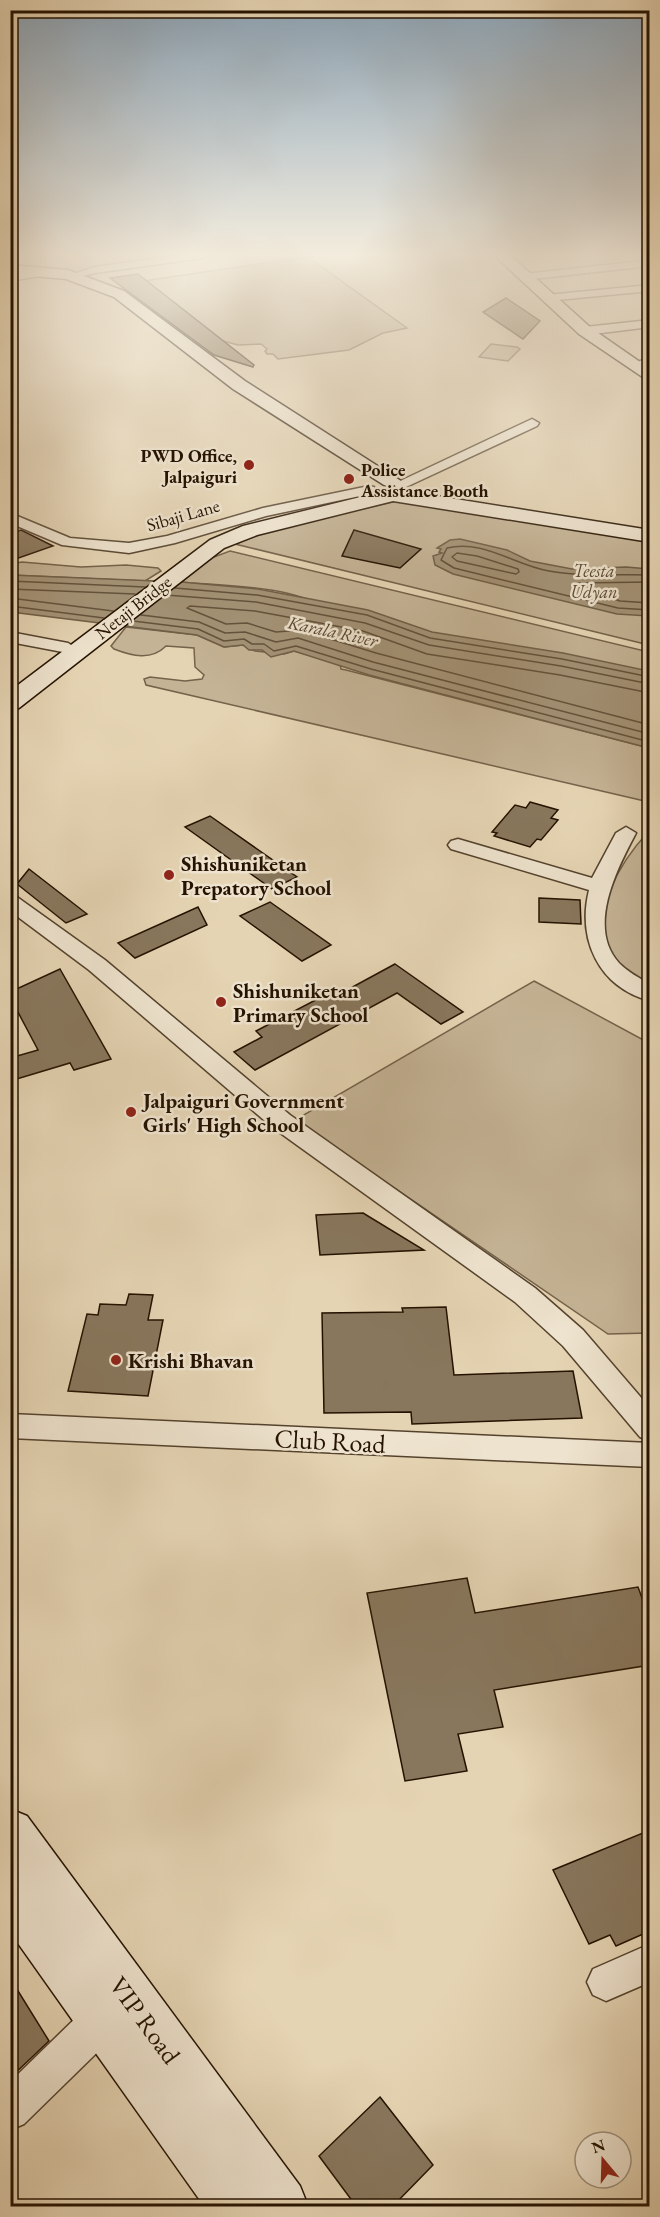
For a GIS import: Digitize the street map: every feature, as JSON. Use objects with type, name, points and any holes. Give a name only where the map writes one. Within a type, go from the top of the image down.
[{"type":"street","points":[[188,358],[226,387],[387,489],[584,527],[650,536]]},
{"type":"street","points":[[204,358],[387,489]]},
{"type":"street","points":[[623,358],[650,377]]},
{"type":"street","points":[[634,366],[650,361]]},
{"type":"street","name":"Sibaji Lane","points":[[10,517],[68,542],[129,548],[170,540],[263,512],[387,489],[532,423]]},
{"type":"street","points":[[178,572],[250,530],[338,510],[387,489]]},
{"type":"street","points":[[178,572],[211,542],[243,526],[387,489],[650,527]]},
{"type":"street","name":"Netaji Bridge","points":[[10,703],[178,572]]},
{"type":"street","points":[[10,638],[71,657]]},
{"type":"street","points":[[626,833],[600,887],[596,919],[602,953],[611,967],[650,994]]},
{"type":"street","points":[[458,845],[600,887]]},
{"type":"street","points":[[10,901],[97,965],[282,1122],[525,1294],[573,1338],[650,1429]]},
{"type":"street","name":"Club Road","points":[[10,1426],[650,1455]]},
{"type":"street","name":"VIP Road","points":[[10,1833],[280,2206]]},
{"type":"street","name":"VIP Road","points":[[10,1889],[238,2206]]},
{"type":"street","points":[[606,1982],[650,1962]]},
{"type":"street","points":[[10,2110],[103,2019]]},
{"type":"green space","points":[[490,358],[511,358],[508,361]]},
{"type":"green space","name":"Teesta Udyan","points":[[397,501],[649,539],[649,645],[235,544],[275,529]]},
{"type":"green space","points":[[230,551],[649,652],[649,678],[520,653],[325,608],[310,600],[275,591],[181,582],[206,560]]},
{"type":"green space","points":[[22,562],[81,567],[126,565],[158,568],[161,571],[145,581],[11,575],[10,564]]},
{"type":"green space","points":[[126,627],[197,635],[224,647],[243,645],[255,651],[284,654],[294,651],[340,664],[341,669],[649,748],[649,802],[146,685],[144,679],[150,677],[185,681],[202,679],[204,675],[195,667],[194,648],[166,646],[154,654],[141,656],[114,649],[111,646]]},
{"type":"green space","points":[[649,831],[649,988],[615,960],[605,939],[603,923],[605,906],[618,873]]},
{"type":"green space","points":[[534,981],[649,1043],[649,1333],[608,1334],[295,1120]]},
{"type":"water","points":[[460,539],[507,550],[530,561],[572,569],[626,567],[649,569],[649,616],[617,614],[453,574],[435,565],[433,556],[442,553],[439,552],[441,549],[437,548],[450,540]]},
{"type":"water","name":"Karala River","points":[[10,575],[181,582],[258,589],[368,610],[432,632],[563,653],[649,671],[649,748],[369,675],[294,651],[271,657],[262,650],[249,650],[243,645],[224,647],[197,635],[11,612]]},
{"type":"building","points":[[225,358],[246,358],[254,365],[253,367]]},
{"type":"building","points":[[21,530],[53,546],[10,561],[10,534]]},
{"type":"building","points":[[354,530],[421,549],[400,568],[342,556]]},
{"type":"building","points":[[530,802],[558,810],[551,818],[558,820],[541,840],[537,839],[530,847],[494,836],[497,833],[492,832],[515,805],[526,808]]},
{"type":"building","points":[[210,816],[297,877],[272,889],[185,827]]},
{"type":"building","points":[[29,869],[87,914],[66,923],[17,884]]},
{"type":"building","points":[[539,898],[580,900],[581,924],[539,922]]},
{"type":"building","points":[[270,902],[331,945],[302,961],[240,916]]},
{"type":"building","points":[[198,907],[207,925],[135,958],[118,943]]},
{"type":"building","points":[[395,964],[463,1012],[441,1024],[397,993],[255,1070],[234,1052],[262,1037],[256,1031],[331,992],[336,996]]},
{"type":"building","points":[[60,969],[111,1059],[74,1070],[70,1063],[10,1081],[10,1058],[38,1050],[10,997],[10,992]]},
{"type":"building","points":[[363,1213],[424,1250],[320,1255],[316,1215]]},
{"type":"building","name":"Krishi Bhavan","points":[[129,1294],[153,1295],[148,1320],[163,1320],[148,1396],[68,1391],[87,1314],[98,1315],[100,1304],[126,1305]]},
{"type":"building","points":[[446,1307],[454,1375],[573,1371],[582,1418],[412,1424],[411,1412],[324,1413],[322,1313],[403,1312],[402,1308]]},
{"type":"building","points":[[467,1578],[475,1613],[638,1587],[650,1620],[650,1665],[494,1690],[503,1727],[458,1734],[467,1771],[405,1781],[367,1593]]},
{"type":"building","points":[[650,1830],[650,1931],[616,1946],[610,1935],[589,1944],[553,1870]]},
{"type":"building","points":[[10,1978],[49,2041],[10,2078]]},
{"type":"building","points":[[380,2097],[433,2165],[393,2206],[356,2206],[319,2156]]},
{"type":"place","name":"PWD Office, Jalpaiguri","points":[[249,465]]},
{"type":"place","name":"Police Assistance Booth","points":[[349,479]]},
{"type":"place","name":"Shishuniketan Prepatory School","points":[[169,875]]},
{"type":"place","name":"Shishuniketan Primary School","points":[[221,1002]]},
{"type":"place","name":"Jalpaiguri Government Girls' High School","points":[[131,1112]]},
{"type":"place","name":"Krishi Bhavan","points":[[116,1360]]}]
